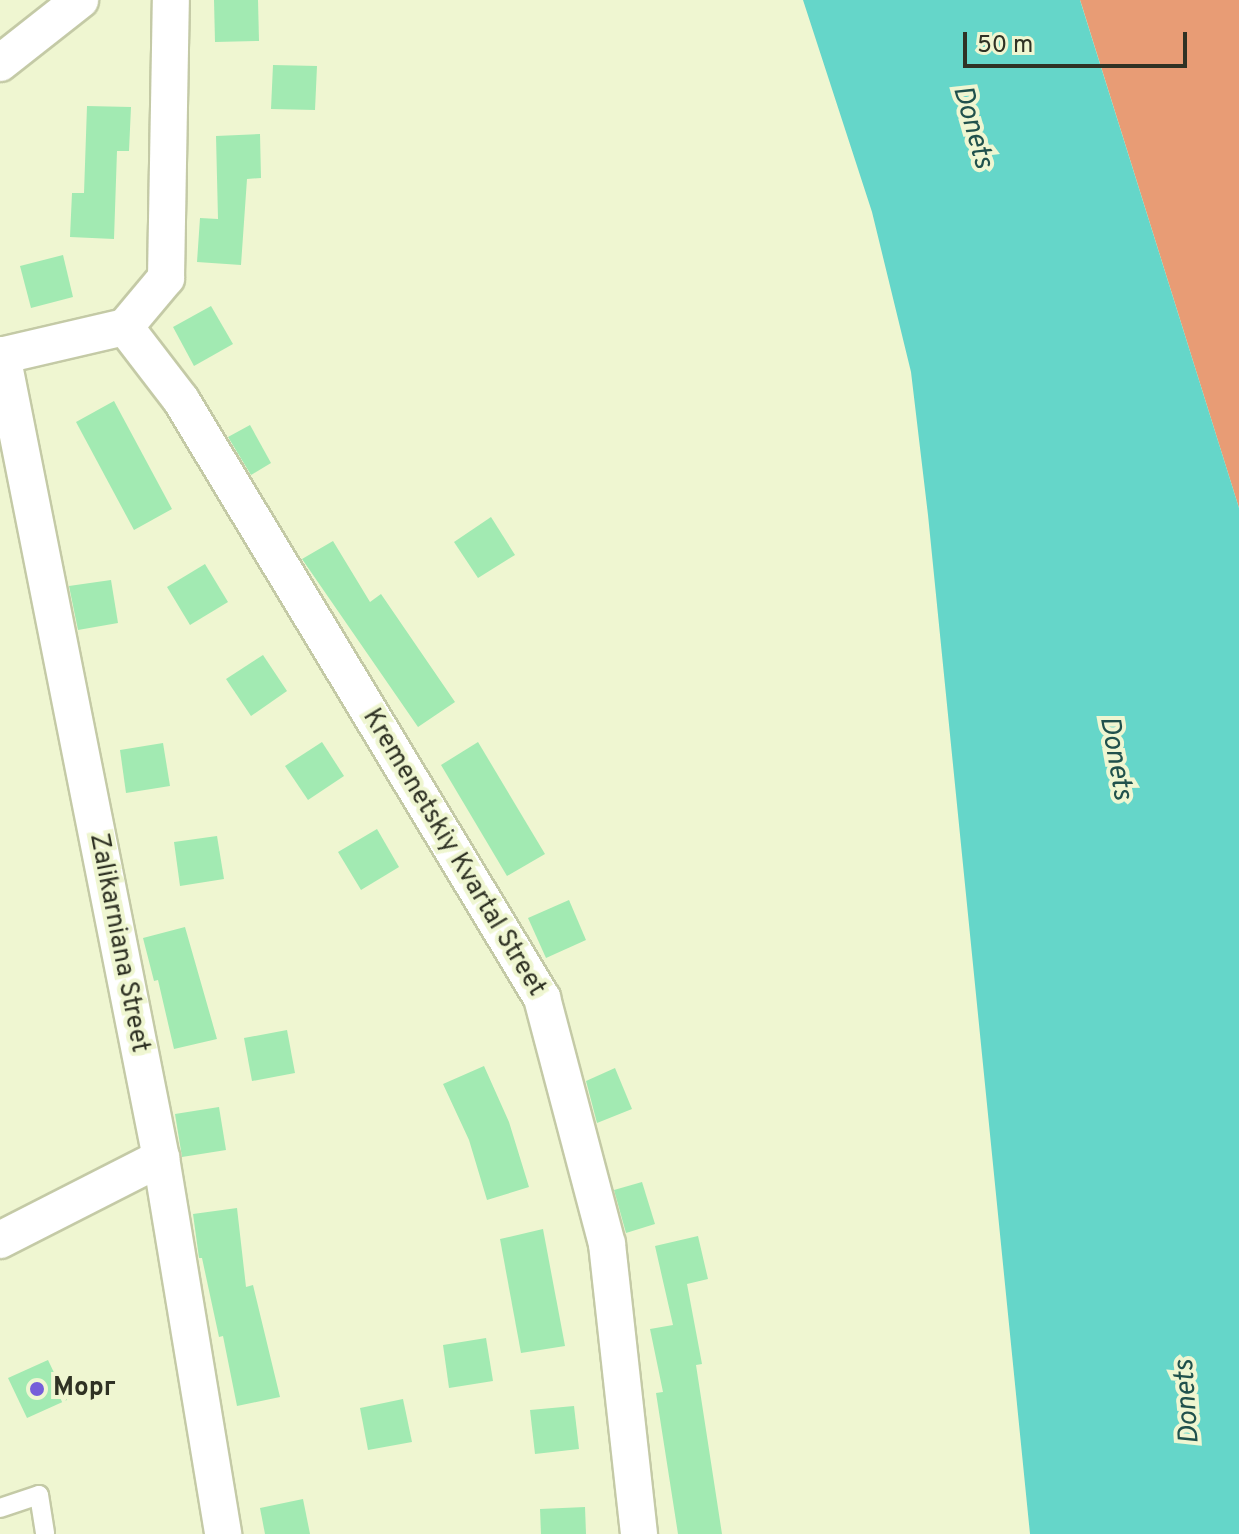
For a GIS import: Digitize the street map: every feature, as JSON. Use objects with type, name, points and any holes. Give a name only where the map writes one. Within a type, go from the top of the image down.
[{"type":"street","points":[[0,63],[80,0]]},
{"type":"street","points":[[1,355],[125,327],[166,278],[171,0]]},
{"type":"street","name":"Kremenetskiy Kvartal Street","points":[[125,327],[181,400],[542,998],[607,1244],[639,1534]]},
{"type":"street","name":"Zalikarniana Street","points":[[1,355],[161,1158],[223,1534]]},
{"type":"street","points":[[0,1240],[161,1158]]},
{"type":"lane","points":[[0,1508],[39,1495],[45,1534]]},
{"type":"shaded area","points":[[1080,0],[1239,0],[1239,508],[1082,6]]},
{"type":"water","name":"Donets","points":[[803,0],[1080,0],[1239,508],[1239,1534],[1030,1534],[911,372],[872,212]]},
{"type":"building","points":[[214,0],[258,0],[259,41],[215,42]]},
{"type":"building","points":[[273,65],[317,66],[315,110],[271,109]]},
{"type":"building","points":[[87,106],[131,107],[129,151],[117,151],[114,239],[70,237],[72,193],[84,193]]},
{"type":"building","points":[[260,134],[261,178],[247,179],[241,265],[197,262],[200,218],[218,219],[216,136]]},
{"type":"building","points":[[63,255],[73,297],[31,308],[20,266]]},
{"type":"building","points":[[211,306],[233,344],[194,366],[173,327]]},
{"type":"building","points":[[114,401],[172,509],[134,530],[76,422]]},
{"type":"building","points":[[250,425],[271,463],[251,475],[228,437]]},
{"type":"building","points":[[491,517],[515,555],[478,578],[454,542]]},
{"type":"building","points":[[333,541],[370,602],[381,594],[455,702],[418,727],[302,559]]},
{"type":"building","points":[[205,564],[228,602],[190,625],[167,587]]},
{"type":"building","points":[[111,580],[118,623],[78,630],[69,586]]},
{"type":"building","points":[[263,655],[287,691],[251,716],[226,679]]},
{"type":"building","points":[[322,742],[344,776],[308,800],[285,766]]},
{"type":"building","points":[[478,742],[545,854],[507,876],[441,765]]},
{"type":"building","points":[[163,743],[170,786],[126,793],[120,750]]},
{"type":"building","points":[[377,829],[399,867],[361,890],[338,852]]},
{"type":"building","points":[[217,836],[224,879],[180,886],[174,842]]},
{"type":"building","points":[[569,900],[586,940],[546,958],[528,918]]},
{"type":"building","points":[[185,927],[217,1039],[174,1049],[158,980],[154,981],[143,938]]},
{"type":"building","points":[[287,1030],[295,1073],[252,1081],[244,1038]]},
{"type":"building","points":[[484,1066],[509,1122],[529,1187],[487,1200],[469,1140],[443,1084]]},
{"type":"building","points":[[615,1068],[632,1109],[597,1123],[586,1081]]},
{"type":"building","points":[[219,1107],[226,1150],[182,1157],[175,1114]]},
{"type":"building","points":[[642,1182],[655,1224],[626,1233],[614,1190]]},
{"type":"building","points":[[237,1208],[246,1287],[253,1285],[280,1397],[237,1406],[223,1336],[219,1337],[202,1258],[199,1258],[193,1214]]},
{"type":"building","points":[[543,1229],[565,1346],[521,1353],[500,1239]]},
{"type":"building","points":[[698,1236],[708,1279],[687,1284],[702,1364],[696,1365],[722,1534],[678,1534],[656,1393],[663,1392],[650,1329],[673,1325],[655,1246]]},
{"type":"building","points":[[486,1338],[493,1381],[449,1388],[443,1345]]},
{"type":"building","name":"Морг","points":[[48,1360],[67,1400],[27,1418],[8,1378]]},
{"type":"building","points":[[403,1399],[412,1442],[368,1450],[360,1408]]},
{"type":"building","points":[[574,1406],[579,1449],[535,1454],[530,1410]]},
{"type":"building","points":[[303,1499],[310,1534],[265,1534],[260,1508]]},
{"type":"building","points":[[585,1507],[586,1534],[541,1534],[540,1509]]},
{"type":"place","name":"Морг","points":[[37,1389]]}]
